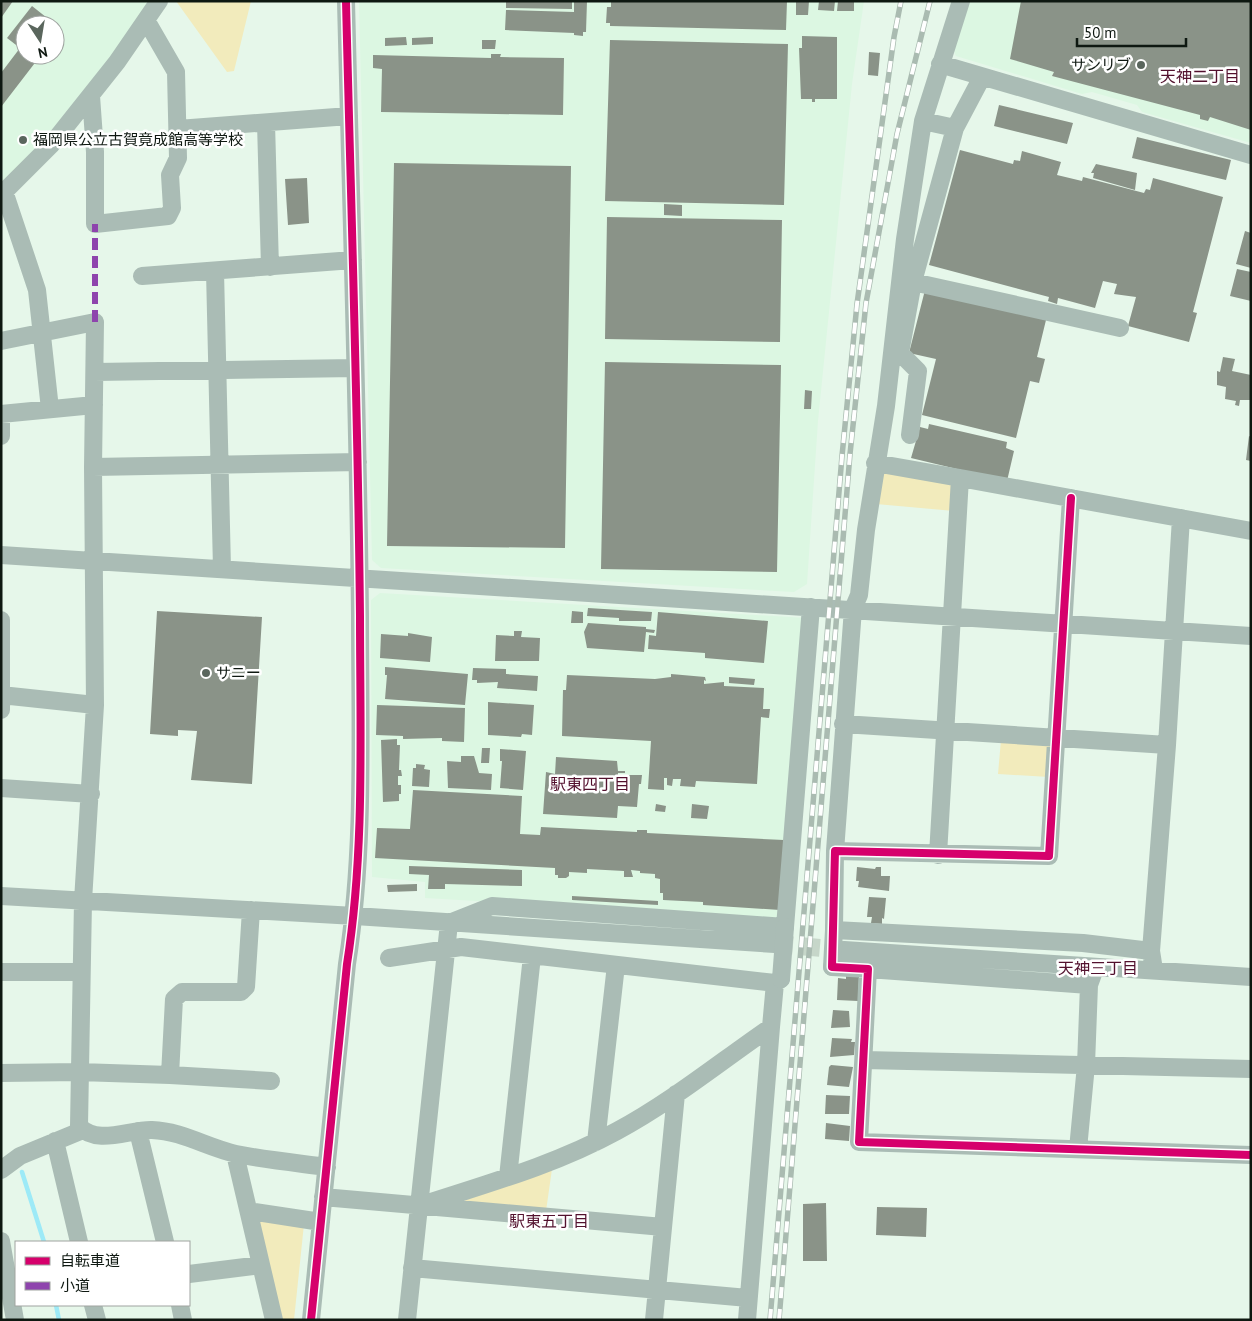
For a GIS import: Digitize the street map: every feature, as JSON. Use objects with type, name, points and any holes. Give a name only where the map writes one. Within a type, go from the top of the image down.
[{"type":"street","points":[[50,410],[37,290],[3,195],[51,146],[91,96],[159,1]]},
{"type":"street","points":[[311,1320],[347,964],[355,916],[360,752],[358,462],[346,1]]},
{"type":"street","points":[[961,1],[923,121],[905,239],[886,406],[875,464],[860,595],[853,609],[835,851],[832,967],[1089,985]]},
{"type":"street","points":[[91,96],[95,152],[95,224],[168,216],[172,208],[170,174],[178,158],[176,72],[146,20]]},
{"type":"street","points":[[940,64],[1251,155]]},
{"type":"street","points":[[910,435],[918,371],[900,353],[913,282],[955,128],[982,76]]},
{"type":"street","points":[[178,129],[349,116]]},
{"type":"street","points":[[923,121],[955,128]]},
{"type":"street","points":[[266,123],[270,267]]},
{"type":"street","points":[[142,276],[353,260]]},
{"type":"street","points":[[215,271],[222,569]]},
{"type":"street","points":[[913,282],[1120,328]]},
{"type":"street","points":[[1,341],[95,322],[96,372],[93,468],[95,705],[80,972],[77,1120],[82,1130]]},
{"type":"street","points":[[96,372],[355,368]]},
{"type":"street","points":[[1,436],[1,414],[94,405]]},
{"type":"street","points":[[93,468],[358,462]]},
{"type":"street","points":[[875,464],[1251,531]]},
{"type":"street","points":[[938,855],[960,478]]},
{"type":"street","points":[[835,851],[938,855],[1049,856],[1071,498]]},
{"type":"street","points":[[1154,970],[1151,951],[1175,631],[1181,518]]},
{"type":"street","points":[[1,555],[359,580],[811,606],[1251,636]]},
{"type":"street","points":[[748,1320],[748,1298],[770,1027],[785,927],[811,606]]},
{"type":"street","points":[[1,620],[2,700],[95,705]]},
{"type":"street","points":[[843,724],[1167,744]]},
{"type":"street","points":[[1,788],[90,794]]},
{"type":"street","points":[[1,896],[355,916],[775,944]]},
{"type":"street","points":[[449,923],[492,906],[785,927]]},
{"type":"street","points":[[170,1075],[174,999],[182,992],[241,992],[246,987],[251,910]]},
{"type":"street","points":[[407,1320],[449,923]]},
{"type":"street","points":[[834,930],[1083,943],[1151,951]]},
{"type":"street","points":[[389,958],[461,947],[778,981]]},
{"type":"street","points":[[844,950],[1251,977]]},
{"type":"street","points":[[508,1177],[532,956]]},
{"type":"street","points":[[596,1142],[616,965]]},
{"type":"street","points":[[1078,1149],[1086,1065],[1089,985],[1095,966]]},
{"type":"street","points":[[868,969],[859,1142],[1251,1155]]},
{"type":"street","points":[[1,972],[80,972]]},
{"type":"street","points":[[419,1206],[508,1177],[596,1142],[676,1094],[770,1027]]},
{"type":"street","points":[[864,1060],[1251,1069]]},
{"type":"street","points":[[1,1073],[78,1072],[271,1081]]},
{"type":"street","points":[[654,1320],[676,1094]]},
{"type":"street","points":[[1,1170],[20,1156],[82,1130],[98,1135],[113,1136],[138,1131],[169,1132],[235,1154],[327,1167]]},
{"type":"street","points":[[138,1131],[165,1241]]},
{"type":"street","points":[[55,1141],[78,1241]]},
{"type":"street","points":[[235,1154],[274,1320]]},
{"type":"street","points":[[324,1197],[663,1227]]},
{"type":"street","points":[[249,1211],[321,1222]]},
{"type":"street","points":[[2,1250],[15,1320]]},
{"type":"street","points":[[190,1274],[260,1265]]},
{"type":"street","points":[[412,1268],[748,1298]]},
{"type":"street","points":[[93,1306],[97,1320]]},
{"type":"street","points":[[180,1306],[183,1320]]},
{"type":"shaded area","name":"福岡県公立古賀竟成館高等学校","points":[[1,1],[150,1],[89,92],[1,187]]},
{"type":"shaded area","points":[[176,1],[251,1],[234,71],[227,72]]},
{"type":"shaded area","points":[[359,1],[864,1],[852,84],[818,421],[807,584],[794,592],[381,568],[372,560]]},
{"type":"shaded area","name":"サンリブ","points":[[967,1],[1251,1],[1251,143],[1142,112],[1137,105],[1092,92],[1082,94],[956,56],[952,47]]},
{"type":"shaded area","points":[[886,470],[954,482],[954,511],[876,504],[880,474]]},
{"type":"shaded area","points":[[380,593],[807,618],[781,919],[425,898],[425,882],[372,877],[371,600]]},
{"type":"shaded area","points":[[1001,740],[1051,743],[1049,777],[998,774]]},
{"type":"shaded area","points":[[552,1169],[546,1211],[463,1201]]},
{"type":"shaded area","points":[[262,1220],[304,1224],[294,1320],[279,1320],[257,1223]]},
{"type":"building","points":[[1,1],[13,1],[1,18]]},
{"type":"building","points":[[506,1],[572,1],[572,9],[506,8]]},
{"type":"building","points":[[574,1],[587,1],[586,32],[583,32],[583,36],[574,35],[574,33],[505,30],[506,10],[574,12]]},
{"type":"building","points":[[611,1],[787,1],[786,30],[610,26],[610,23],[606,23],[607,7],[611,7]]},
{"type":"building","points":[[796,1],[809,1],[808,15],[796,15]]},
{"type":"building","points":[[819,1],[835,1],[834,11],[818,10]]},
{"type":"building","points":[[838,1],[854,1],[854,11],[837,11]]},
{"type":"building","name":"サンリブ","points":[[1021,1],[1251,1],[1251,130],[1210,117],[1208,121],[1200,119],[1200,115],[1052,76],[1054,72],[1010,59]]},
{"type":"building","points":[[32,6],[43,15],[25,15]]},
{"type":"building","points":[[15,28],[15,44],[7,38]]},
{"type":"building","points":[[802,36],[837,37],[837,99],[815,99],[815,102],[812,102],[812,99],[801,99],[799,48],[802,48]]},
{"type":"building","points":[[406,37],[407,45],[385,46],[385,38]]},
{"type":"building","points":[[433,37],[433,44],[412,45],[412,38]]},
{"type":"building","points":[[482,40],[496,40],[495,49],[482,49]]},
{"type":"building","points":[[610,40],[788,44],[784,205],[605,201]]},
{"type":"building","points":[[869,52],[880,53],[878,76],[868,75]]},
{"type":"building","points":[[491,54],[501,54],[500,57],[564,58],[563,115],[381,112],[382,69],[373,68],[373,55],[491,58]]},
{"type":"building","points":[[15,55],[15,65],[33,65],[1,107],[1,73]]},
{"type":"building","points":[[999,105],[1073,123],[1067,144],[994,126]]},
{"type":"building","points":[[1137,137],[1231,160],[1226,180],[1132,158]]},
{"type":"building","points":[[960,150],[1013,164],[1014,160],[1020,161],[1022,151],[1061,162],[1057,175],[1082,181],[1083,177],[1144,193],[1146,189],[1150,190],[1153,178],[1223,197],[1193,312],[1197,313],[1189,342],[1128,326],[1136,297],[1114,294],[1117,284],[1103,281],[1095,308],[1058,298],[1057,304],[1048,301],[1049,297],[929,265]]},
{"type":"building","points":[[394,163],[571,166],[565,548],[387,546]]},
{"type":"building","points":[[1096,164],[1137,173],[1135,190],[1093,178],[1094,173],[1091,173]]},
{"type":"building","points":[[307,178],[309,223],[288,225],[285,179]]},
{"type":"building","points":[[664,204],[682,205],[682,216],[664,215]]},
{"type":"building","points":[[607,217],[782,220],[780,342],[605,339]]},
{"type":"building","points":[[1245,231],[1251,233],[1251,268],[1236,264]]},
{"type":"building","points":[[1237,269],[1251,272],[1251,301],[1230,296]]},
{"type":"building","points":[[925,290],[1046,320],[1037,357],[1045,359],[1039,383],[1030,381],[1016,438],[922,415],[936,359],[909,353]]},
{"type":"building","points":[[1223,357],[1235,359],[1232,371],[1251,375],[1250,400],[1240,400],[1239,406],[1235,405],[1236,401],[1225,399],[1226,387],[1217,385],[1217,371],[1220,372]]},
{"type":"building","points":[[605,362],[781,365],[777,572],[601,569]]},
{"type":"building","points":[[805,390],[812,391],[811,409],[804,409]]},
{"type":"building","points":[[929,424],[1007,442],[1006,448],[1014,451],[1007,481],[911,458],[920,427],[928,429]]},
{"type":"building","points":[[1249,436],[1251,437],[1251,461],[1246,460]]},
{"type":"building","points":[[588,608],[652,612],[651,621],[619,621],[619,618],[587,616]]},
{"type":"building","name":"サニー","points":[[157,611],[262,617],[252,784],[191,780],[197,731],[178,730],[178,736],[150,734]]},
{"type":"building","points":[[572,611],[583,612],[583,623],[571,623]]},
{"type":"building","points":[[658,612],[768,621],[764,663],[705,658],[705,653],[648,649],[649,635],[656,636]]},
{"type":"building","points":[[588,623],[646,627],[646,629],[655,630],[654,633],[646,632],[644,652],[587,648],[584,632]]},
{"type":"building","points":[[514,631],[522,631],[521,637],[540,638],[539,661],[495,661],[496,635],[514,636]]},
{"type":"building","points":[[408,633],[432,637],[430,662],[380,658],[381,634],[408,636]]},
{"type":"building","points":[[385,667],[468,674],[465,705],[385,699],[387,675],[385,675]]},
{"type":"building","points":[[473,668],[506,669],[506,674],[538,676],[537,691],[497,688],[498,682],[477,683],[477,680],[472,680]]},
{"type":"building","points":[[671,674],[705,677],[706,681],[704,680],[704,684],[724,682],[724,686],[764,688],[763,709],[770,709],[769,718],[761,717],[757,784],[696,781],[695,787],[680,786],[681,779],[673,779],[672,786],[667,785],[667,778],[664,778],[664,790],[648,789],[651,741],[562,736],[563,690],[566,690],[567,675],[655,679],[671,677]]},
{"type":"building","points":[[729,677],[755,679],[754,685],[729,683]]},
{"type":"building","points":[[488,702],[534,705],[532,735],[522,734],[521,737],[488,735]]},
{"type":"building","points":[[377,705],[465,708],[464,742],[442,741],[442,738],[403,739],[403,736],[376,735]]},
{"type":"building","points":[[397,739],[397,745],[400,745],[399,770],[401,770],[402,776],[398,776],[398,785],[401,785],[401,794],[399,794],[399,801],[383,802],[381,740]]},
{"type":"building","points":[[482,748],[490,748],[489,763],[481,763]]},
{"type":"building","points":[[500,749],[526,751],[523,790],[500,788],[502,761],[500,761]]},
{"type":"building","points":[[461,756],[474,756],[479,773],[492,774],[491,790],[448,788],[447,761],[461,762]]},
{"type":"building","points":[[556,757],[617,761],[618,771],[625,771],[625,773],[618,773],[618,777],[642,775],[641,784],[639,784],[637,807],[618,806],[617,818],[543,814],[546,772],[555,774]]},
{"type":"building","points":[[416,764],[425,765],[424,769],[430,770],[429,787],[412,786],[413,768],[416,768]]},
{"type":"building","points":[[413,790],[522,796],[520,834],[540,835],[541,827],[637,832],[637,830],[647,830],[647,833],[784,840],[780,910],[703,905],[703,902],[663,900],[663,893],[660,893],[660,879],[655,878],[655,874],[640,873],[640,871],[631,870],[633,877],[624,877],[624,871],[587,869],[587,873],[569,872],[569,876],[566,878],[558,878],[558,875],[555,875],[555,868],[375,858],[377,828],[410,829]]},
{"type":"building","points":[[656,804],[666,806],[665,812],[655,811]]},
{"type":"building","points":[[692,804],[709,806],[707,819],[691,818]]},
{"type":"building","points":[[409,866],[522,870],[522,886],[445,884],[445,889],[428,889],[429,875],[409,874]]},
{"type":"building","points":[[857,867],[875,869],[876,867],[881,867],[881,876],[890,876],[889,891],[858,887],[859,881],[856,881]]},
{"type":"building","points":[[417,884],[417,891],[388,892],[387,885]]},
{"type":"building","points":[[572,896],[658,901],[658,905],[572,900]]},
{"type":"building","points":[[869,897],[886,898],[882,924],[871,923],[872,917],[867,917]]},
{"type":"building","points":[[846,976],[859,977],[858,1001],[837,1000],[838,978],[846,979]]},
{"type":"building","points":[[833,1010],[849,1011],[850,1027],[831,1028]]},
{"type":"building","points":[[832,1038],[852,1039],[851,1042],[855,1042],[854,1055],[830,1057]]},
{"type":"building","points":[[831,1065],[853,1067],[849,1087],[827,1085],[829,1067]]},
{"type":"building","points":[[826,1095],[850,1096],[849,1114],[825,1114]]},
{"type":"building","points":[[826,1123],[850,1126],[849,1141],[825,1139]]},
{"type":"building","points":[[826,1203],[827,1261],[803,1261],[803,1204]]},
{"type":"building","points":[[877,1207],[927,1208],[926,1237],[876,1235]]},
{"type":"waterway","points":[[22,1172],[44,1241]]},
{"type":"waterway","points":[[56,1306],[59,1320]]},
{"type":"tunnel","points":[[775,944],[844,950]]},
{"type":"railway","points":[[770,1320],[842,456],[857,304],[894,37],[901,1]]},
{"type":"railway","points":[[779,1320],[850,454],[866,303],[897,134],[930,1]]},
{"type":"marked path","points":[[95,224],[95,322]]},
{"type":"cycle path","points":[[311,1320],[353,921],[359,834],[361,747],[358,462],[346,1]]},
{"type":"cycle path","points":[[1071,498],[1049,856],[835,851],[832,967],[868,969],[859,1142],[1251,1155]]},
{"type":"place","name":"サンリブ","points":[[1141,65]]},
{"type":"place","name":"福岡県公立古賀竟成館高等学校","points":[[23,140]]},
{"type":"place","name":"サニー","points":[[206,673]]},
{"type":"district","name":"天神二丁目","points":[[1200,76]]},
{"type":"district","name":"駅東四丁目","points":[[590,784]]},
{"type":"district","name":"天神三丁目","points":[[1098,968]]},
{"type":"district","name":"駅東五丁目","points":[[549,1221]]}]
